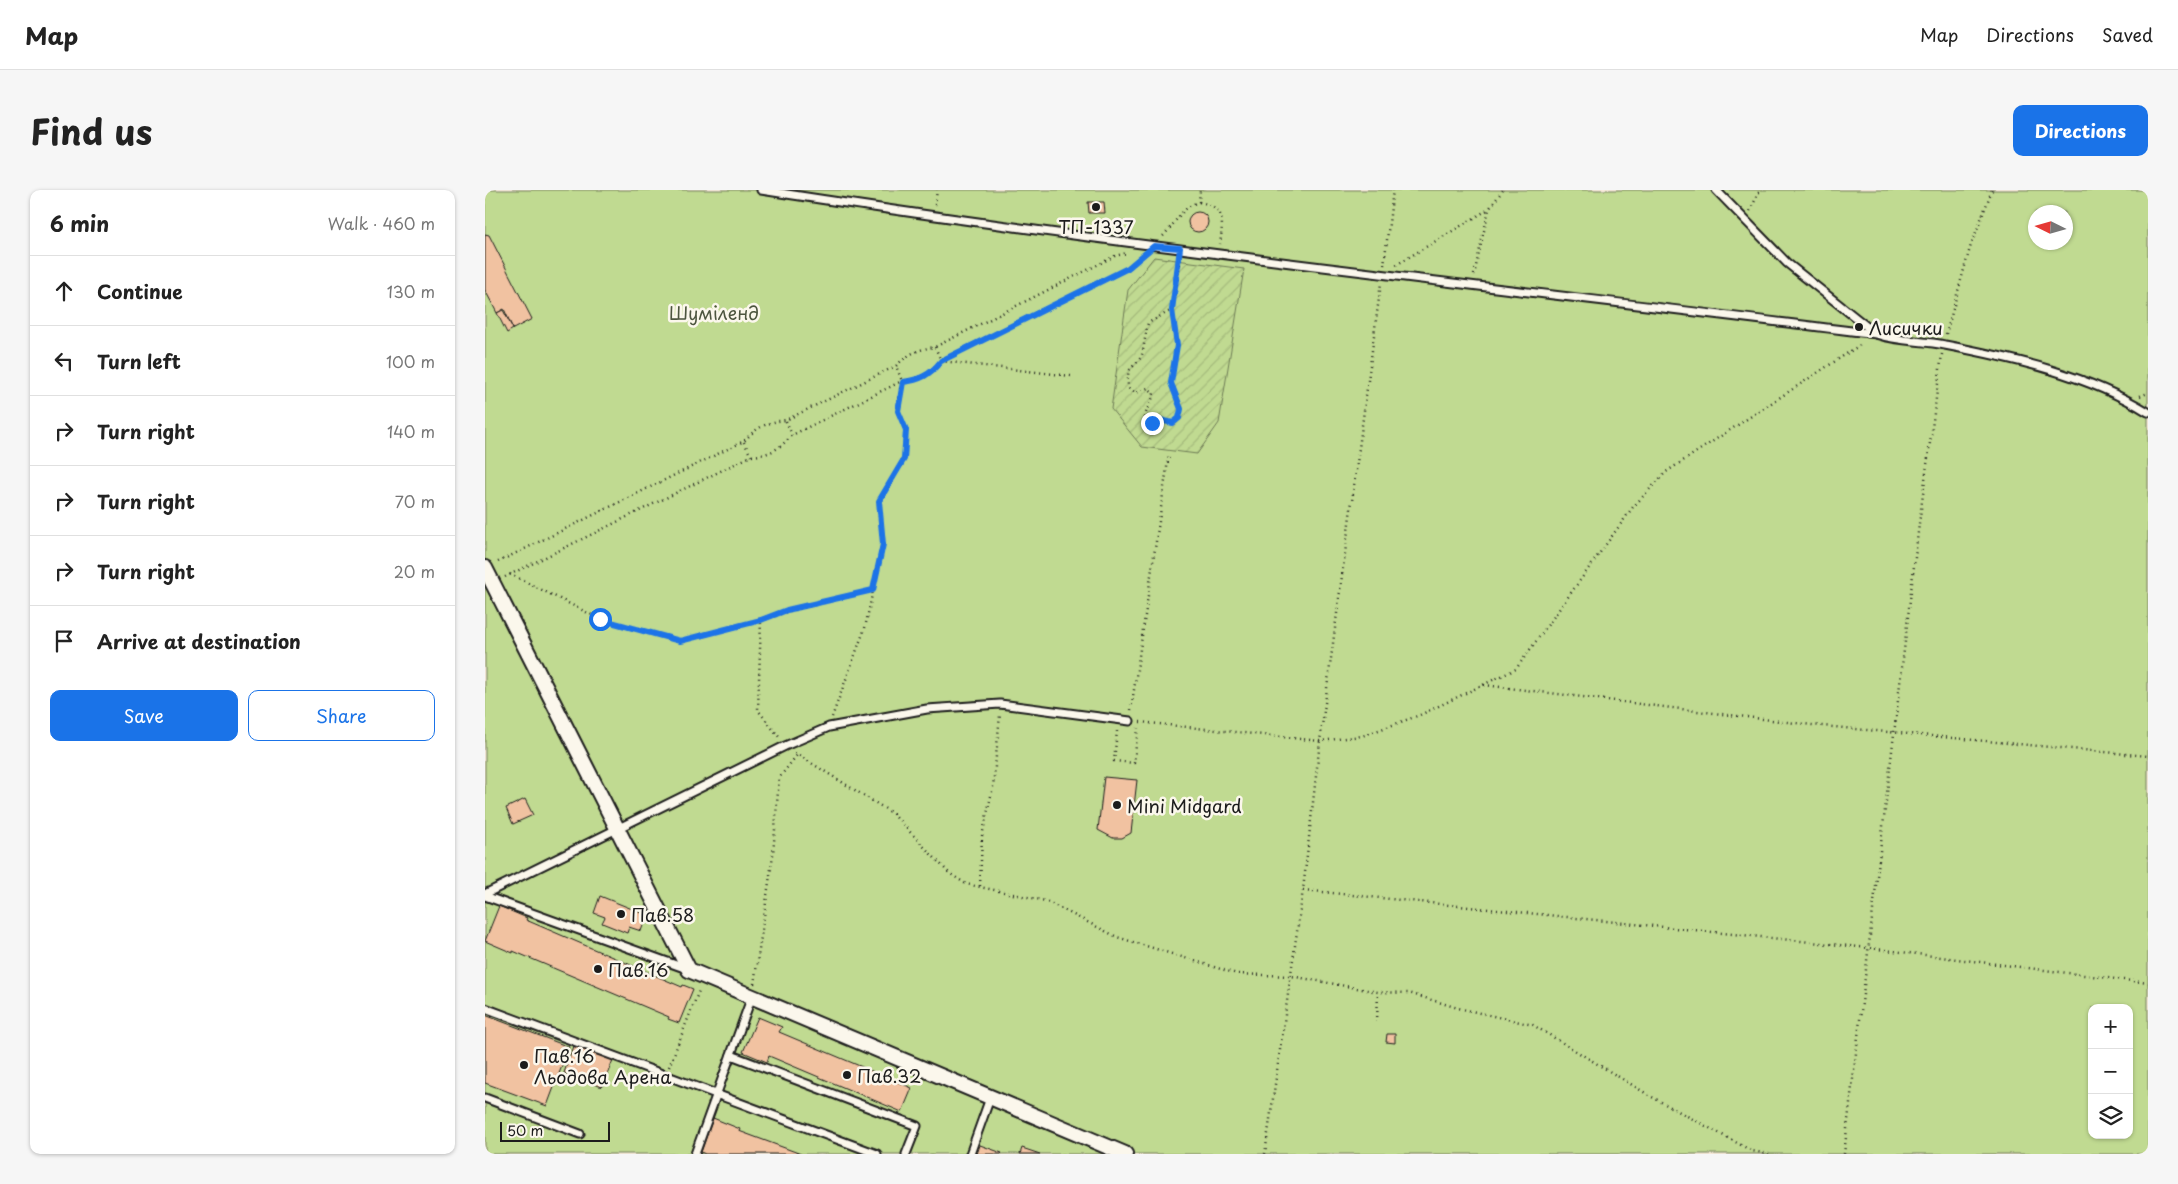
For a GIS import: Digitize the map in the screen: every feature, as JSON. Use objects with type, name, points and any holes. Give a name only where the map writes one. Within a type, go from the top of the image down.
[{"type":"street","points":[[487,574],[689,970],[704,978],[752,996],[1125,1154]]},
{"type":"lane","points":[[761,190],[933,217],[1154,246],[1877,334],[1891,339],[1943,344],[2052,370],[2129,400],[2148,412]]},
{"type":"lane","points":[[1715,190],[1787,263],[1877,334]]},
{"type":"lane","points":[[485,895],[617,828],[829,726],[927,709],[1000,704],[1130,721]]},
{"type":"lane","points":[[485,895],[689,970]]},
{"type":"lane","points":[[695,1154],[752,996]]},
{"type":"lane","points":[[485,1008],[877,1154]]},
{"type":"lane","points":[[731,1055],[917,1126],[906,1154]]},
{"type":"lane","points":[[485,1098],[580,1134]]},
{"type":"lane","points":[[970,1154],[990,1098]]},
{"type":"path","points":[[933,217],[937,190]]},
{"type":"path","points":[[1199,202],[1200,190]]},
{"type":"path","points":[[1265,1154],[1303,890],[1393,190]]},
{"type":"path","points":[[1383,273],[1489,209],[1503,190]]},
{"type":"path","points":[[1745,221],[1760,190]]},
{"type":"path","points":[[1844,1154],[1919,524],[1943,344],[1970,248],[1991,190]]},
{"type":"path","points":[[487,574],[510,574],[751,456],[767,455],[783,447],[792,436],[903,382],[918,380],[932,372],[941,361],[1128,268],[1154,246],[1175,223],[1180,212],[1189,205],[1199,202],[1211,204],[1219,210],[1223,222],[1219,253]]},
{"type":"path","points":[[1471,284],[1489,209]]},
{"type":"path","points":[[1172,310],[1148,323],[1142,356],[1130,368],[1127,375],[1128,388],[1136,393],[1148,388],[1155,393],[1152,403],[1146,409],[1145,418],[1152,423],[1160,420],[1173,423],[1179,418],[1181,409],[1171,383],[1177,345],[1172,310],[1180,248]]},
{"type":"path","points":[[487,574],[744,441],[755,429],[770,422],[786,420],[896,366],[913,352],[935,347],[1115,256],[1130,252]]},
{"type":"path","points":[[1118,719],[1114,761],[1134,764],[1139,722],[1321,741],[1362,736],[1420,715],[1516,669],[1633,507],[1666,472],[1877,334]]},
{"type":"path","points":[[935,347],[941,361]]},
{"type":"path","points":[[941,361],[1071,376]]},
{"type":"path","points":[[829,726],[865,628],[883,544],[879,501],[904,459],[906,430],[898,411],[903,382],[896,366]]},
{"type":"path","points":[[786,420],[792,436]]},
{"type":"path","points":[[744,441],[751,456]]},
{"type":"path","points":[[1130,721],[1169,454]]},
{"type":"path","points":[[510,574],[600,619],[680,641],[761,620],[787,610],[873,590]]},
{"type":"path","points":[[761,620],[759,710],[785,746],[892,813],[949,873],[966,884],[1046,901],[1117,936],[1237,974],[1291,976],[1378,992],[1409,993],[1458,1008],[1533,1025],[1652,1097],[1752,1151],[1769,1154]]},
{"type":"path","points":[[1483,685],[1812,725],[2148,756]]},
{"type":"path","points":[[980,886],[983,836],[993,787],[1000,731],[1000,704]]},
{"type":"path","points":[[752,996],[773,855],[779,778],[804,749]]},
{"type":"path","points":[[1303,890],[1869,948],[2148,983]]},
{"type":"path","points":[[666,1075],[704,978]]},
{"type":"path","points":[[1377,1022],[1378,992]]},
{"type":"green space","name":"Шуміленд","points":[[485,190],[2148,190],[2148,1154],[485,1154]]},
{"type":"green space","points":[[1154,257],[1244,269],[1219,423],[1197,454],[1142,447],[1111,409],[1128,290]]},
{"type":"building","name":"ТП-1337","points":[[1088,202],[1104,202],[1105,213],[1089,213]]},
{"type":"building","points":[[1198,212],[1205,215],[1208,222],[1205,229],[1198,232],[1191,229],[1188,222],[1191,215]]},
{"type":"building","points":[[485,234],[489,235],[532,319],[513,329],[504,309],[497,313],[485,290]]},
{"type":"building","points":[[503,310],[513,329],[507,333],[497,313]]},
{"type":"building","name":"Mini Midgard","points":[[1104,777],[1137,780],[1131,833],[1122,838],[1113,838],[1098,830]]},
{"type":"building","points":[[525,799],[533,815],[513,824],[506,808]]},
{"type":"building","name":"Пав.58","points":[[600,896],[647,915],[641,931],[629,927],[627,933],[602,923],[605,917],[594,913]]},
{"type":"building","name":"Пав.16","points":[[499,906],[527,918],[526,920],[682,987],[683,985],[693,989],[679,1023],[668,1019],[669,1017],[513,951],[513,953],[485,941]]},
{"type":"building","name":"Пав.16 Льодова Арена","points":[[485,1015],[569,1047],[547,1106],[485,1083]]},
{"type":"building","name":"Пав.32","points":[[758,1017],[782,1027],[779,1032],[912,1088],[902,1112],[769,1056],[767,1062],[743,1052]]},
{"type":"building","points":[[1387,1034],[1395,1034],[1395,1043],[1386,1042]]},
{"type":"building","points":[[573,1046],[613,1060],[602,1087],[564,1073]]},
{"type":"building","points":[[713,1118],[740,1129],[739,1131],[801,1154],[705,1154],[701,1152]]},
{"type":"building","points":[[980,1145],[1002,1153],[977,1154]]},
{"type":"building","points":[[1022,1148],[1040,1154],[1020,1154]]},
{"type":"place","name":"ТП-1337","points":[[1096,207]]},
{"type":"place","name":"Лисички","points":[[1859,327]]},
{"type":"place","name":"Mini Midgard","points":[[1117,805]]},
{"type":"place","name":"Пав.58","points":[[621,914]]},
{"type":"place","name":"Пав.16","points":[[598,969]]},
{"type":"place","name":"Пав.16 Льодова Арена","points":[[524,1065]]},
{"type":"place","name":"Пав.32","points":[[847,1075]]},
{"type":"route","points":[[600,619],[680,641],[761,620],[787,610],[873,590],[883,544],[879,501],[904,459],[906,430],[898,411],[903,382],[918,380],[932,372],[941,361],[1128,268],[1154,246],[1180,248],[1172,310],[1177,345],[1171,383],[1181,409],[1179,418],[1173,423],[1160,420],[1152,423]]}]
